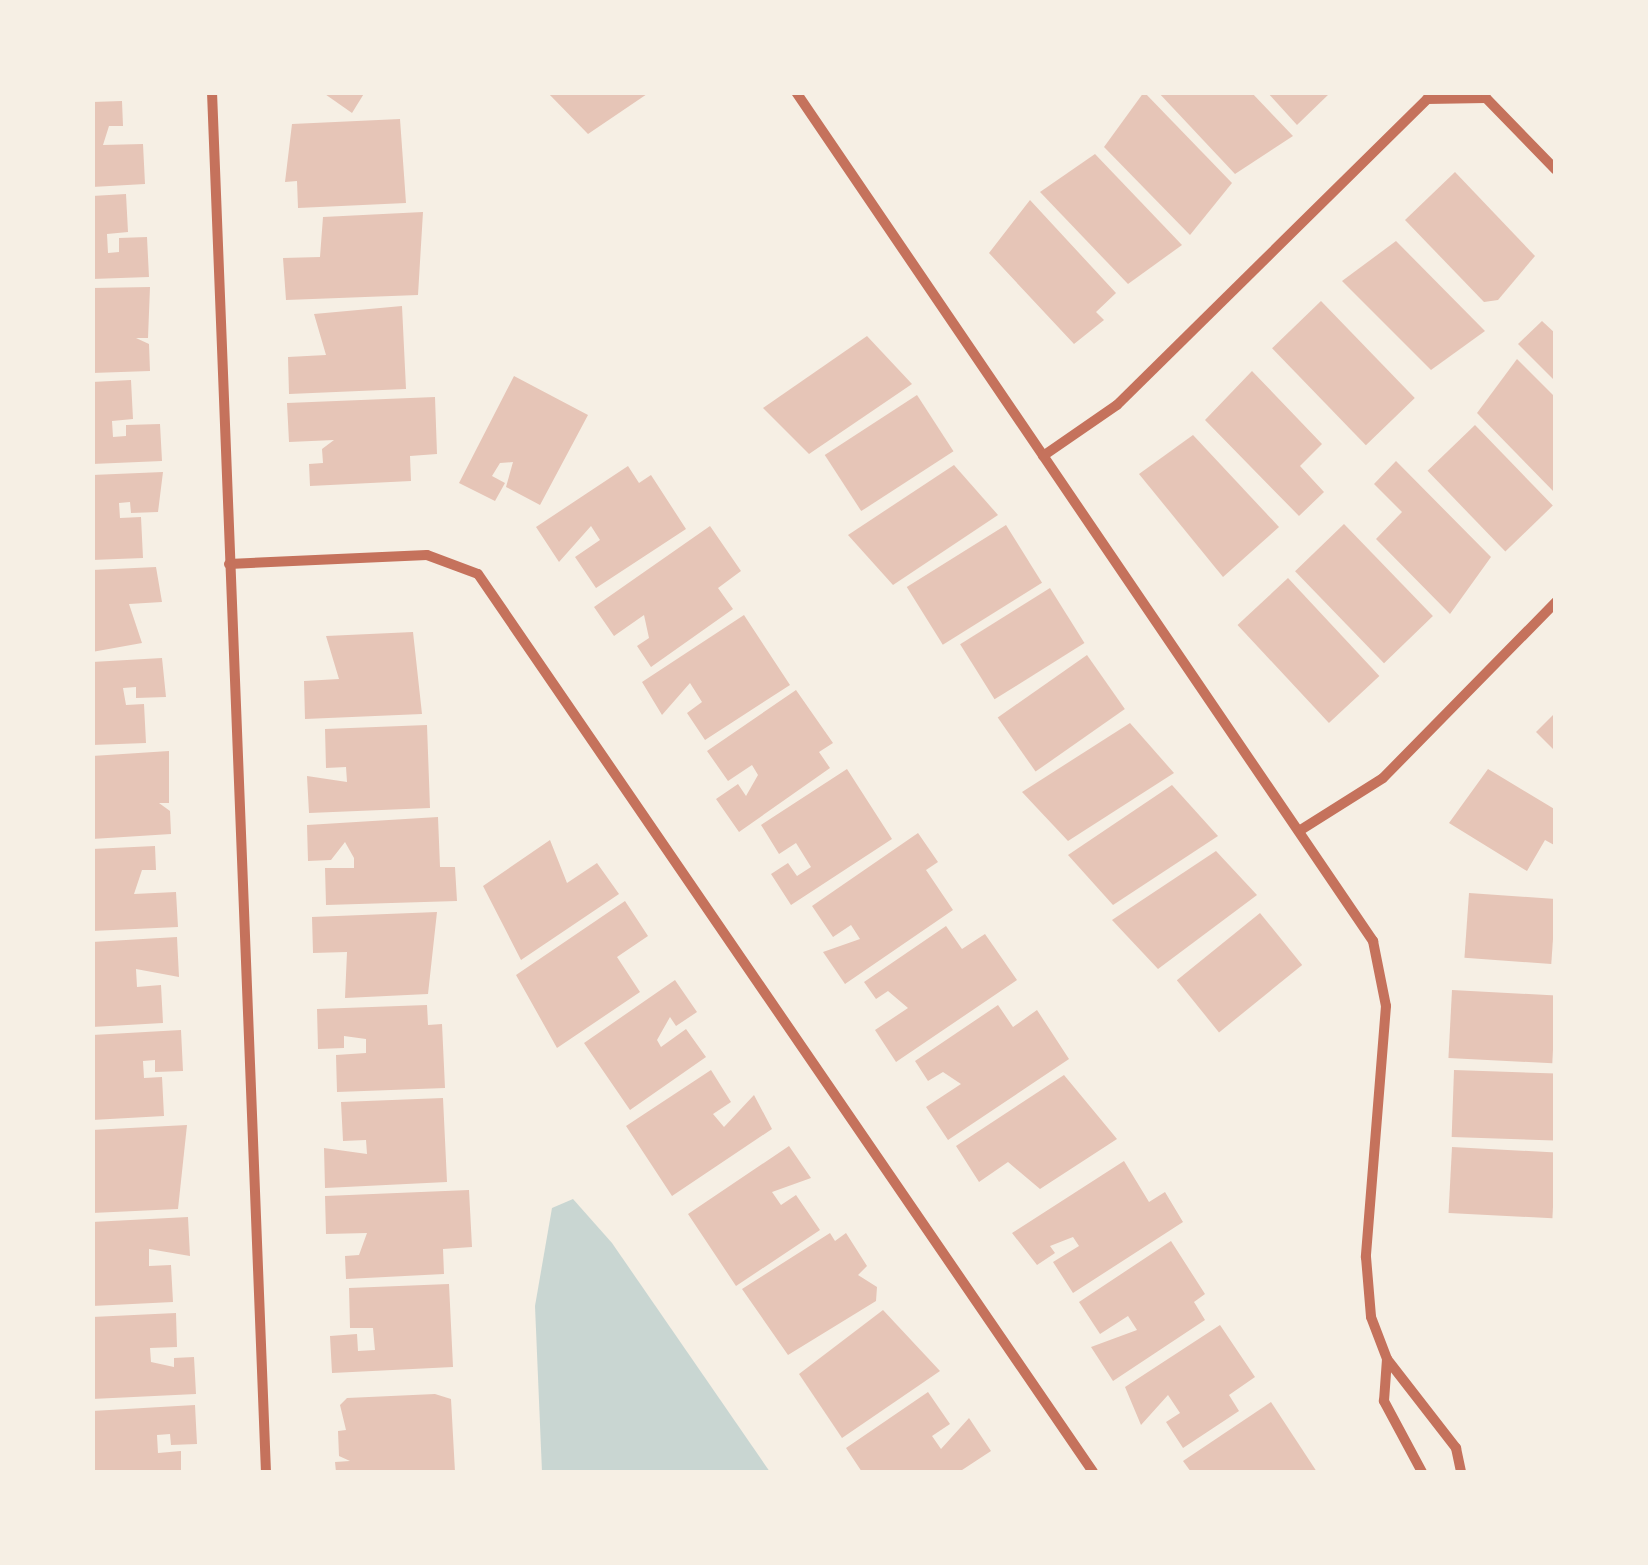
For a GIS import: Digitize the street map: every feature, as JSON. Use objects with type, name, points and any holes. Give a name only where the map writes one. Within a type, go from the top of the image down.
[{"type":"street","points":[[212,92],[266,1472]]},
{"type":"street","points":[[796,92],[1298,831],[1386,974],[1366,1256],[1371,1317],[1387,1360],[1456,1448],[1461,1472]]},
{"type":"street","points":[[1043,456],[1116,404],[1427,99],[1486,98],[1556,170]]},
{"type":"street","points":[[229,564],[427,555],[478,574],[1093,1472]]},
{"type":"street","points":[[1298,831],[1383,778],[1556,602]]},
{"type":"street","points":[[1387,1360],[1384,1401],[1422,1472]]},
{"type":"shaded area","points":[[573,1199],[612,1243],[770,1472],[542,1472],[535,1306],[552,1208]]},
{"type":"building","points":[[322,92],[365,92],[352,113]]},
{"type":"building","points":[[547,92],[650,92],[588,134]]},
{"type":"building","points":[[1144,92],[1232,183],[1190,235],[1104,147]]},
{"type":"building","points":[[1158,92],[1251,92],[1293,136],[1235,174]]},
{"type":"building","points":[[1267,92],[1331,92],[1297,125]]},
{"type":"building","points":[[122,101],[123,126],[109,126],[103,145],[143,144],[145,184],[92,187],[92,102]]},
{"type":"building","points":[[400,119],[406,203],[298,208],[297,181],[285,182],[292,124]]},
{"type":"building","points":[[1095,154],[1182,245],[1128,284],[1040,192]]},
{"type":"building","points":[[1455,172],[1535,256],[1498,300],[1484,302],[1405,220]]},
{"type":"building","points":[[126,194],[128,232],[107,234],[108,253],[119,252],[119,238],[147,237],[149,277],[92,279],[92,196]]},
{"type":"building","points":[[1030,200],[1116,293],[1096,312],[1104,320],[1074,344],[989,253]]},
{"type":"building","points":[[423,212],[418,295],[286,300],[283,258],[320,257],[323,217]]},
{"type":"building","points":[[1396,241],[1485,331],[1431,370],[1342,281]]},
{"type":"building","points":[[150,287],[148,338],[136,338],[149,344],[150,371],[92,373],[92,288]]},
{"type":"building","points":[[1321,301],[1415,398],[1366,445],[1272,348]]},
{"type":"building","points":[[402,306],[406,389],[289,394],[288,357],[326,355],[314,314]]},
{"type":"building","points":[[1542,321],[1556,334],[1556,382],[1518,344]]},
{"type":"building","points":[[867,336],[912,384],[809,454],[763,408]]},
{"type":"building","points":[[1517,359],[1556,398],[1556,494],[1477,413]]},
{"type":"building","points":[[1252,371],[1322,444],[1300,466],[1324,492],[1299,516],[1205,420]]},
{"type":"building","points":[[514,376],[588,415],[540,505],[506,487],[513,462],[500,463],[492,476],[505,483],[495,501],[459,483]]},
{"type":"building","points":[[131,380],[133,419],[112,421],[113,437],[126,436],[126,425],[160,424],[162,461],[92,464],[92,382]]},
{"type":"building","points":[[917,395],[953,451],[861,511],[825,455]]},
{"type":"building","points":[[435,397],[437,454],[410,456],[411,481],[310,486],[309,464],[323,463],[322,449],[334,440],[289,442],[287,403]]},
{"type":"building","points":[[1475,425],[1553,506],[1505,551],[1428,471]]},
{"type":"building","points":[[1193,435],[1279,527],[1223,577],[1139,474]]},
{"type":"building","points":[[1396,461],[1491,557],[1450,614],[1376,539],[1402,512],[1374,484]]},
{"type":"building","points":[[954,465],[998,515],[893,585],[848,535]]},
{"type":"building","points":[[628,466],[639,483],[651,475],[686,529],[596,588],[575,557],[600,540],[591,526],[559,562],[536,527]]},
{"type":"building","points":[[163,472],[158,512],[131,513],[130,502],[119,503],[120,518],[141,517],[143,558],[92,560],[92,475]]},
{"type":"building","points":[[1344,524],[1433,616],[1384,663],[1295,571]]},
{"type":"building","points":[[1006,525],[1042,583],[943,645],[907,587]]},
{"type":"building","points":[[710,526],[741,571],[718,588],[733,609],[651,667],[637,646],[649,638],[644,615],[614,636],[594,607]]},
{"type":"building","points":[[156,567],[162,602],[129,604],[142,643],[92,652],[92,570]]},
{"type":"building","points":[[1288,578],[1379,676],[1329,723],[1238,625]]},
{"type":"building","points":[[1050,588],[1084,643],[995,699],[960,644]]},
{"type":"building","points":[[744,615],[790,685],[705,740],[687,713],[702,702],[690,683],[662,715],[642,682]]},
{"type":"building","points":[[413,632],[422,714],[305,719],[304,681],[339,679],[326,636]]},
{"type":"building","points":[[1087,655],[1125,709],[1036,772],[998,718]]},
{"type":"building","points":[[162,658],[166,697],[136,698],[136,687],[123,688],[126,705],[144,704],[146,743],[92,745],[92,662]]},
{"type":"building","points":[[796,690],[833,743],[819,752],[830,768],[739,832],[716,799],[738,784],[746,796],[758,775],[752,765],[728,781],[707,751]]},
{"type":"building","points":[[1556,712],[1556,752],[1536,732]]},
{"type":"building","points":[[1130,723],[1174,773],[1068,841],[1022,792]]},
{"type":"building","points":[[427,725],[430,808],[309,813],[307,776],[347,782],[346,767],[326,768],[325,729]]},
{"type":"building","points":[[169,751],[169,803],[159,803],[170,811],[171,834],[92,839],[92,756]]},
{"type":"building","points":[[847,769],[892,839],[791,905],[771,874],[788,863],[797,876],[811,867],[796,843],[779,854],[761,825]]},
{"type":"building","points":[[1488,769],[1556,810],[1556,846],[1545,840],[1527,871],[1449,823]]},
{"type":"building","points":[[1172,785],[1218,836],[1113,905],[1068,855]]},
{"type":"building","points":[[438,817],[440,867],[455,867],[457,901],[326,905],[325,868],[354,868],[354,858],[345,842],[331,860],[308,861],[307,825]]},
{"type":"building","points":[[918,833],[938,862],[926,870],[953,910],[845,984],[823,952],[860,939],[851,925],[833,937],[812,906]]},
{"type":"building","points":[[550,840],[567,883],[597,863],[619,894],[521,960],[483,886]]},
{"type":"building","points":[[155,846],[156,870],[142,870],[134,894],[176,892],[178,927],[92,931],[92,849]]},
{"type":"building","points":[[1216,851],[1257,895],[1158,969],[1112,920]]},
{"type":"building","points":[[1469,893],[1556,899],[1551,964],[1464,958]]},
{"type":"building","points":[[625,901],[648,936],[617,957],[640,992],[557,1048],[516,975]]},
{"type":"building","points":[[437,912],[428,994],[345,998],[347,952],[313,953],[312,917]]},
{"type":"building","points":[[1260,913],[1302,965],[1219,1032],[1177,980]]},
{"type":"building","points":[[946,926],[962,949],[985,934],[1017,980],[896,1062],[875,1030],[908,1008],[888,991],[876,999],[864,982]]},
{"type":"building","points":[[177,937],[179,977],[136,969],[137,987],[161,985],[163,1023],[92,1027],[92,942]]},
{"type":"building","points":[[675,980],[697,1012],[676,1026],[670,1017],[657,1040],[661,1047],[686,1029],[706,1057],[630,1110],[584,1043]]},
{"type":"building","points":[[1452,990],[1556,995],[1552,1063],[1448,1058]]},
{"type":"building","points":[[427,1005],[428,1025],[442,1024],[445,1088],[337,1092],[336,1055],[366,1053],[366,1039],[344,1036],[344,1048],[318,1049],[317,1009]]},
{"type":"building","points":[[998,1005],[1013,1027],[1037,1010],[1069,1059],[948,1140],[926,1107],[961,1084],[943,1072],[928,1081],[915,1061]]},
{"type":"building","points":[[181,1030],[183,1071],[155,1072],[155,1060],[143,1061],[144,1078],[162,1077],[164,1116],[92,1120],[92,1035]]},
{"type":"building","points":[[711,1070],[731,1102],[713,1114],[724,1127],[754,1095],[772,1129],[672,1196],[626,1126]]},
{"type":"building","points":[[1454,1070],[1556,1074],[1554,1141],[1452,1137]]},
{"type":"building","points":[[1064,1075],[1117,1139],[1040,1189],[1008,1162],[979,1182],[956,1146]]},
{"type":"building","points":[[443,1098],[447,1182],[325,1188],[324,1148],[367,1154],[366,1140],[343,1141],[341,1102]]},
{"type":"building","points":[[187,1125],[178,1209],[92,1213],[92,1130]]},
{"type":"building","points":[[789,1146],[811,1178],[772,1192],[781,1205],[796,1195],[820,1230],[736,1286],[688,1214]]},
{"type":"building","points":[[1452,1147],[1556,1152],[1552,1218],[1449,1213]]},
{"type":"building","points":[[1124,1161],[1149,1202],[1165,1192],[1183,1222],[1073,1293],[1053,1262],[1079,1246],[1073,1237],[1050,1246],[1055,1253],[1037,1265],[1012,1233]]},
{"type":"building","points":[[469,1190],[472,1247],[443,1249],[444,1274],[346,1279],[345,1256],[359,1255],[367,1233],[326,1234],[325,1196]]},
{"type":"building","points":[[188,1217],[190,1256],[149,1249],[149,1266],[171,1265],[173,1302],[92,1306],[92,1222]]},
{"type":"building","points":[[830,1233],[835,1241],[846,1233],[867,1266],[858,1275],[877,1287],[876,1301],[788,1355],[742,1289]]},
{"type":"building","points":[[1171,1241],[1205,1294],[1194,1302],[1205,1320],[1113,1381],[1091,1347],[1137,1330],[1128,1316],[1100,1334],[1079,1302]]},
{"type":"building","points":[[449,1284],[453,1367],[332,1373],[330,1336],[357,1334],[358,1351],[375,1350],[373,1328],[350,1328],[349,1288]]},
{"type":"building","points":[[883,1310],[940,1371],[842,1438],[799,1374]]},
{"type":"building","points":[[176,1313],[177,1347],[150,1348],[151,1362],[174,1367],[174,1358],[194,1357],[196,1394],[92,1399],[92,1317]]},
{"type":"building","points":[[1220,1325],[1255,1377],[1229,1395],[1239,1411],[1183,1448],[1166,1422],[1180,1413],[1168,1395],[1141,1425],[1125,1387]]},
{"type":"building","points":[[928,1392],[950,1424],[932,1436],[941,1449],[969,1418],[991,1451],[959,1472],[862,1472],[846,1448]]},
{"type":"building","points":[[435,1394],[451,1399],[455,1472],[336,1472],[335,1462],[350,1461],[339,1456],[338,1431],[346,1430],[340,1405],[347,1398]]},
{"type":"building","points":[[1271,1402],[1317,1472],[1191,1472],[1183,1461]]},
{"type":"building","points":[[195,1405],[197,1444],[171,1445],[170,1434],[157,1435],[158,1453],[181,1451],[181,1472],[92,1472],[92,1411]]}]
